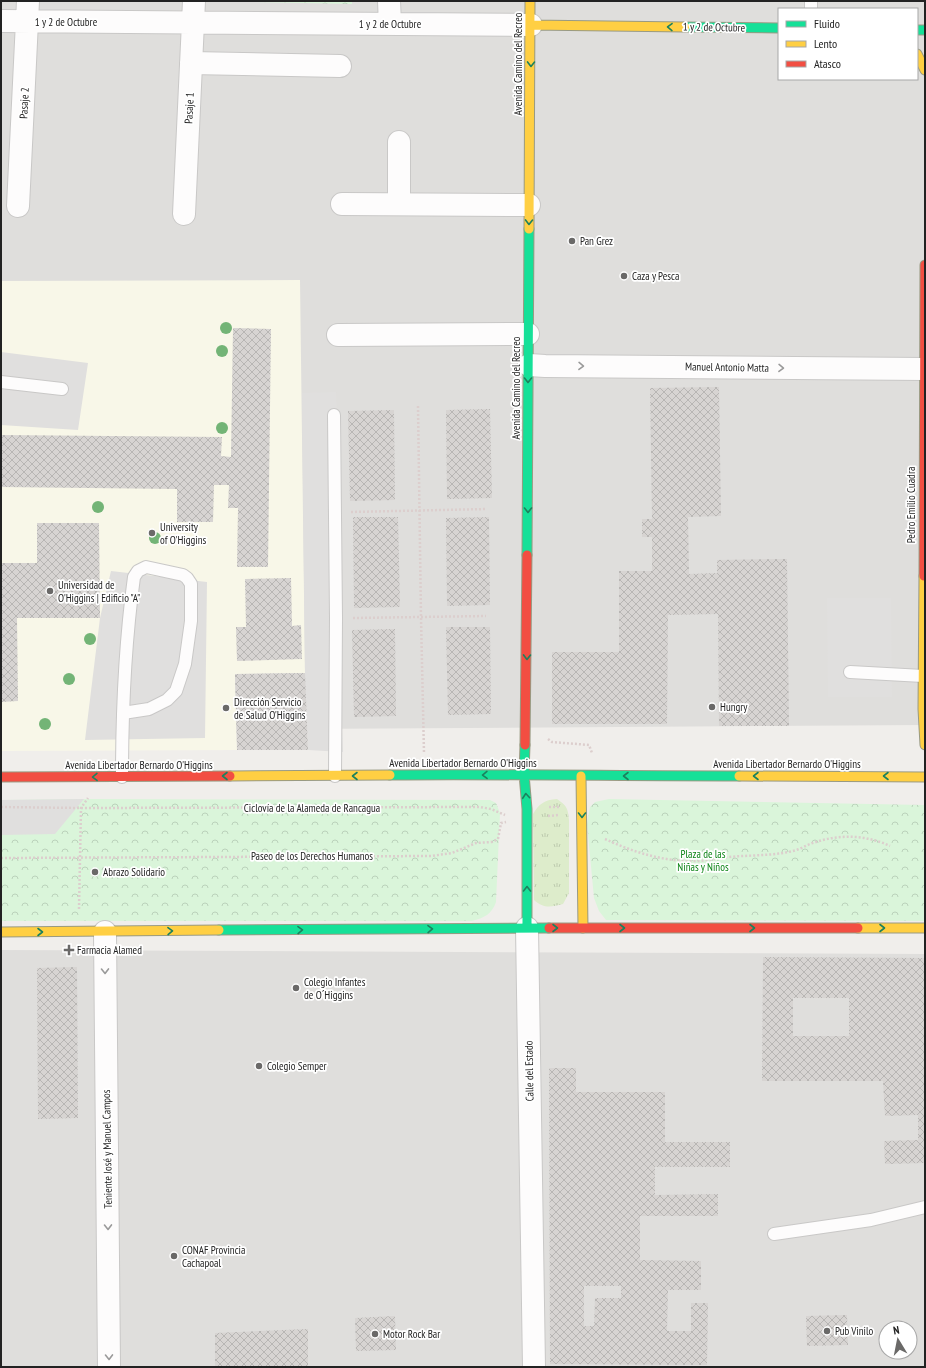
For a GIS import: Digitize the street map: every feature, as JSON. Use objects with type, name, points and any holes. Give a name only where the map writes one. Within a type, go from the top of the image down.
[{"type":"main road","name":"Avenida Camino del Recreo","points":[[524,774],[526,743],[530,1]]},
{"type":"main road","name":"1 y 2 de Octubre","points":[[531,25],[778,28]]},
{"type":"main road","points":[[918,56],[925,70]]},
{"type":"main road","name":"Pedro Emilio Cuadra","points":[[925,265],[923,676],[925,745]]},
{"type":"main road","name":"Avenida Libertador Bernardo O'Higgins","points":[[1,778],[524,774],[581,776],[925,777]]},
{"type":"main road","name":"Calle del Estado","points":[[524,774],[527,813],[527,928]]},
{"type":"main road","points":[[581,776],[583,928]]},
{"type":"main road","points":[[1,932],[527,928],[925,928]]},
{"type":"street","name":"Pasaje 1","points":[[184,214],[194,1]]},
{"type":"street","points":[[389,1],[390,24]]},
{"type":"street","name":"1 y 2 de Octubre","points":[[1,21],[28,11],[193,22],[531,25]]},
{"type":"street","name":"Pasaje 2","points":[[18,206],[28,11]]},
{"type":"street","points":[[191,63],[340,66]]},
{"type":"street","points":[[399,142],[399,204]]},
{"type":"street","points":[[342,204],[529,205]]},
{"type":"street","points":[[338,335],[528,334]]},
{"type":"street","name":"Manuel Antonio Matta","points":[[528,365],[925,369]]},
{"type":"street","name":"Calle del Estado","points":[[527,928],[534,1367]]},
{"type":"street","name":"Teniente José y Manuel Campos","points":[[105,932],[109,1367]]},
{"type":"lane","points":[[1,382],[62,389]]},
{"type":"lane","points":[[334,415],[336,618],[335,776]]},
{"type":"lane","points":[[122,777],[123,713],[128,621],[134,576],[138,571],[146,567],[183,575],[191,584],[190,621],[185,664],[176,691],[167,700],[149,709],[123,713]]},
{"type":"lane","points":[[850,672],[923,676]]},
{"type":"lane","points":[[774,1234],[871,1220],[925,1207]]},
{"type":"path","points":[[418,406],[424,775]]},
{"type":"path","points":[[335,513],[487,509]]},
{"type":"path","points":[[336,618],[486,616]]},
{"type":"path","points":[[79,932],[81,808],[92,793],[94,777]]},
{"type":"path","name":"Ciclovía de la Alameda de Rancagua","points":[[1,807],[480,807],[491,809],[504,815],[582,810]]},
{"type":"path","points":[[527,813],[582,810]]},
{"type":"path","name":"Paseo de los Derechos Humanos","points":[[79,858],[431,856],[452,853],[476,843],[492,842],[498,839],[501,823],[527,813]]},
{"type":"path","points":[[601,838],[627,850],[675,861],[697,861],[794,851],[814,842],[829,838],[841,837],[864,838],[879,841],[890,846]]},
{"type":"path","points":[[1,858],[79,858]]},
{"type":"shaded area","points":[[1,1],[925,1],[925,725],[1,731]]},
{"type":"shaded area","name":"University of O'Higgins","points":[[300,280],[305,673],[235,674],[237,750],[1,751],[1,281]]},
{"type":"shaded area","points":[[1,352],[88,363],[78,430],[1,425]]},
{"type":"shaded area","points":[[336,392],[337,410],[330,410],[343,752],[308,750],[305,673],[302,393]]},
{"type":"shaded area","points":[[111,571],[207,582],[205,738],[85,740],[100,618]]},
{"type":"shaded area","points":[[827,598],[891,598],[892,697],[828,697]]},
{"type":"shaded area","points":[[84,799],[55,834],[1,835],[1,800]]},
{"type":"shaded area","points":[[1,950],[925,954],[925,1367],[1,1367]]},
{"type":"green space","points":[[203,1],[352,1],[352,4]]},
{"type":"green space","points":[[557,799],[566,808],[569,816],[569,893],[563,904],[544,906],[534,900],[533,814],[542,803]]},
{"type":"green space","name":"Plaza de las Niñas y Niños","points":[[609,799],[925,805],[925,921],[606,920],[599,911],[594,898],[587,824],[590,807],[595,802]]},
{"type":"green space","points":[[1,800],[490,800],[496,803],[500,813],[496,902],[492,910],[487,915],[472,921],[1,921]]},
{"type":"building","points":[[233,328],[271,329],[268,567],[237,567],[238,508],[228,508],[229,485],[214,485],[213,522],[177,522],[177,489],[1,487],[1,435],[222,437],[221,456],[231,457]]},
{"type":"building","points":[[719,387],[721,516],[688,517],[689,574],[717,573],[717,560],[787,559],[789,726],[719,726],[718,614],[668,615],[667,724],[552,724],[552,652],[619,652],[619,571],[652,571],[652,537],[642,537],[642,519],[652,519],[650,388]]},
{"type":"building","points":[[490,409],[492,498],[447,499],[446,410]]},
{"type":"building","points":[[394,410],[395,500],[350,501],[348,411]]},
{"type":"building","points":[[353,517],[398,517],[400,607],[354,608]]},
{"type":"building","points":[[489,517],[490,605],[447,606],[446,518]]},
{"type":"building","name":"Universidad de O'Higgins | Edificio \"A\"","points":[[37,523],[99,523],[100,618],[17,618],[18,701],[1,702],[1,563],[37,563]]},
{"type":"building","points":[[291,578],[292,626],[301,625],[302,659],[237,661],[236,627],[246,627],[245,579]]},
{"type":"building","points":[[446,627],[490,627],[491,714],[448,715]]},
{"type":"building","points":[[395,629],[396,716],[354,717],[352,630]]},
{"type":"building","points":[[305,673],[308,750],[237,750],[235,674]]},
{"type":"building","points":[[763,957],[925,958],[925,1163],[885,1164],[884,1141],[918,1140],[918,1115],[885,1116],[883,1081],[762,1081]],"holes":[[[793,998],[849,998],[849,1036],[793,1036]]]},
{"type":"building","points":[[77,967],[78,1118],[38,1119],[37,968]]},
{"type":"building","points":[[549,1068],[576,1068],[576,1092],[665,1092],[665,1142],[730,1142],[730,1167],[655,1167],[655,1195],[718,1194],[718,1216],[640,1216],[640,1260],[701,1261],[701,1290],[668,1290],[667,1331],[691,1331],[691,1303],[708,1303],[707,1365],[550,1364]],"holes":[[[584,1286],[621,1286],[621,1298],[595,1298],[594,1326],[584,1326]]]},
{"type":"building","name":"Pub Vinilo","points":[[847,1315],[848,1345],[807,1346],[806,1316]]},
{"type":"building","name":"Motor Rock Bar","points":[[395,1316],[396,1350],[356,1351],[355,1318]]},
{"type":"building","points":[[308,1329],[308,1367],[215,1367],[215,1333]]},
{"type":"traffic: fast","points":[[685,27],[778,28]]},
{"type":"traffic: fast","points":[[918,30],[925,30]]},
{"type":"traffic: fast","points":[[527,555],[529,229]]},
{"type":"traffic: fast","points":[[525,745],[524,774],[527,809],[527,928]]},
{"type":"traffic: fast","points":[[390,775],[739,776]]},
{"type":"traffic: fast","points":[[219,930],[549,928]]},
{"type":"traffic: slow","points":[[529,229],[530,1]]},
{"type":"traffic: slow","points":[[531,25],[685,27]]},
{"type":"traffic: slow","points":[[918,56],[925,70]]},
{"type":"traffic: slow","points":[[924,576],[923,709],[925,745]]},
{"type":"traffic: slow","points":[[230,776],[390,775]]},
{"type":"traffic: slow","points":[[581,776],[583,928]]},
{"type":"traffic: slow","points":[[739,776],[925,777]]},
{"type":"traffic: slow","points":[[858,928],[925,928]]},
{"type":"traffic: slow","points":[[1,932],[219,930]]},
{"type":"traffic: jam","points":[[924,576],[925,265]]},
{"type":"traffic: jam","points":[[525,745],[527,555]]},
{"type":"traffic: jam","points":[[1,777],[230,776]]},
{"type":"traffic: jam","points":[[549,928],[858,928]]},
{"type":"place","name":"Pan Grez","points":[[572,241]]},
{"type":"place","name":"Caza y Pesca","points":[[624,276]]},
{"type":"place","name":"University of O'Higgins","points":[[152,533]]},
{"type":"place","name":"Universidad de O'Higgins | Edificio \"A\"","points":[[50,591]]},
{"type":"place","name":"Hungry","points":[[712,707]]},
{"type":"place","name":"Dirección Servicio de Salud O'Higgins","points":[[226,708]]},
{"type":"place","name":"Abrazo Solidario","points":[[95,872]]},
{"type":"place","name":"Farmacia Alamed","points":[[69,950]]},
{"type":"place","name":"Colegio Infantes de O´Higgins","points":[[296,988]]},
{"type":"place","name":"Colegio Semper","points":[[259,1066]]},
{"type":"place","name":"CONAF Provincia Cachapoal","points":[[174,1256]]},
{"type":"place","name":"Pub Vinilo","points":[[827,1331]]},
{"type":"place","name":"Motor Rock Bar","points":[[375,1334]]}]
